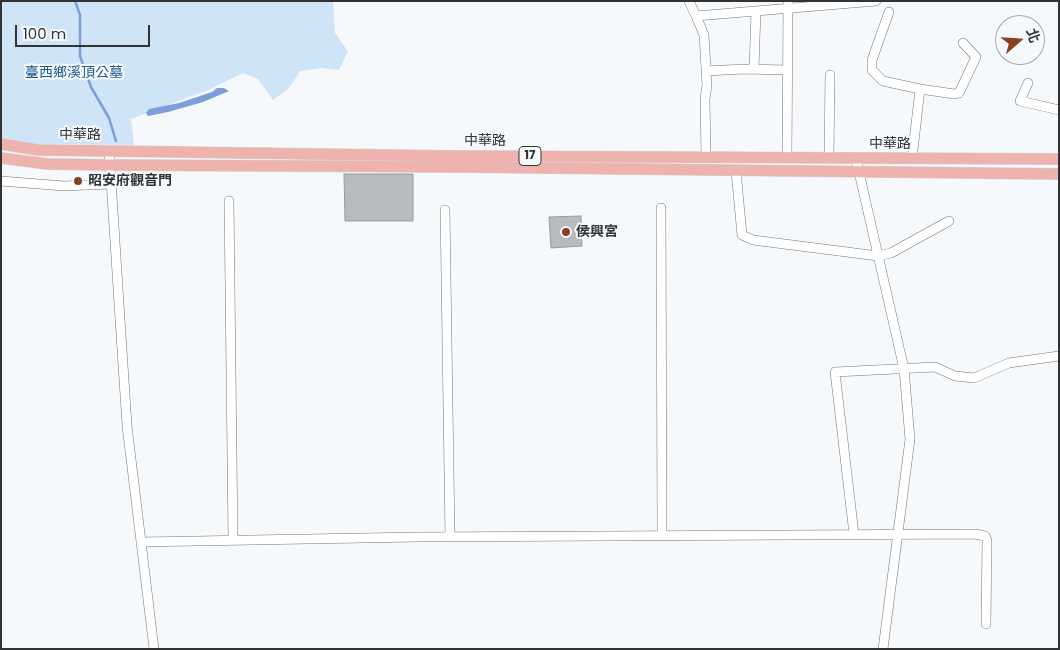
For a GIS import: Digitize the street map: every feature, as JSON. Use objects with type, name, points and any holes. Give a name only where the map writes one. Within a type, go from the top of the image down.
[{"type":"main road","name":"中華路","points":[[1,144],[38,150],[453,156],[706,156],[856,159],[1058,157]]},
{"type":"main road","name":"中華路","points":[[1,158],[48,164],[109,165],[461,166],[859,173],[1059,174]]},
{"type":"street","points":[[690,1],[704,35],[706,156]]},
{"type":"street","points":[[696,16],[756,11],[788,5],[876,1]]},
{"type":"street","points":[[787,158],[788,5]]},
{"type":"street","points":[[754,69],[756,11]]},
{"type":"street","points":[[889,12],[872,60],[872,70],[883,81],[920,89],[954,94],[959,93],[976,57],[963,43]]},
{"type":"street","points":[[706,72],[754,69],[788,70]]},
{"type":"street","points":[[829,158],[830,75]]},
{"type":"street","points":[[1028,83],[1020,101],[1059,110]]},
{"type":"street","points":[[912,159],[920,89]]},
{"type":"street","points":[[108,150],[127,426],[154,649]]},
{"type":"street","points":[[856,159],[904,369],[910,439],[883,649]]},
{"type":"street","points":[[736,171],[742,235],[753,240],[878,256],[891,254],[949,221]]},
{"type":"street","points":[[1,181],[64,186],[110,184]]},
{"type":"street","points":[[230,201],[233,541]]},
{"type":"street","points":[[661,208],[662,535]]},
{"type":"street","points":[[445,210],[450,537]]},
{"type":"street","points":[[854,534],[835,372],[935,367],[956,376],[974,378],[1009,363],[1059,356]]},
{"type":"street","points":[[141,542],[662,535],[897,534],[985,536],[987,540],[986,624]]},
{"type":"green space","name":"臺西鄉溪頂公墓","points":[[1,1],[333,1],[335,33],[348,51],[339,70],[321,68],[300,71],[289,88],[273,100],[258,79],[243,73],[208,90],[131,119],[134,145],[35,144],[1,138]]},
{"type":"water","points":[[217,88],[224,88],[229,91],[203,102],[168,112],[148,116],[146,113],[149,109],[179,103],[212,92]]},
{"type":"building","points":[[344,174],[413,174],[413,221],[345,221]]},
{"type":"building","name":"侯興宮","points":[[581,216],[582,246],[551,248],[549,217]]},
{"type":"waterway","points":[[75,1],[80,15],[80,56],[91,87],[109,118],[116,141]]},
{"type":"place","name":"昭安府觀音門","points":[[78,181]]},
{"type":"place","name":"侯興宮","points":[[566,232]]}]
